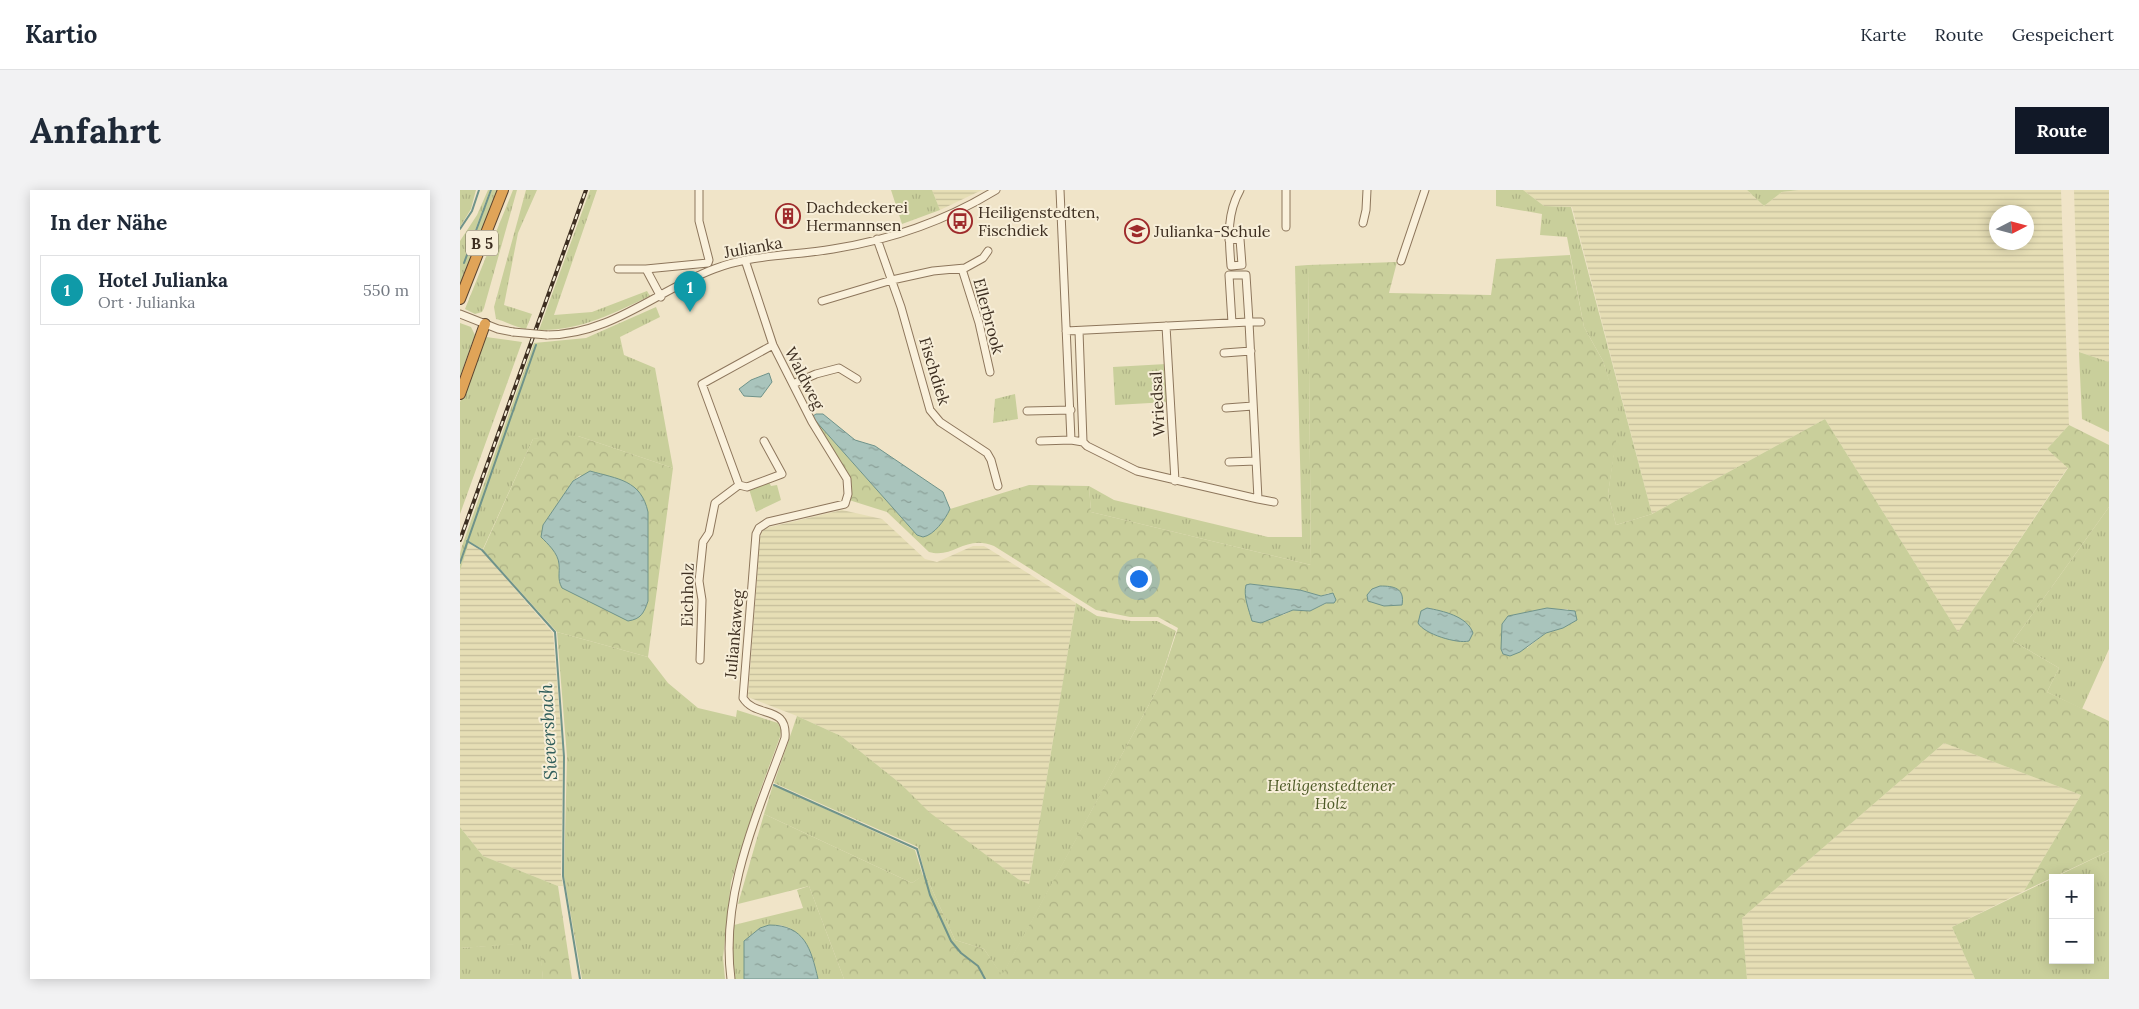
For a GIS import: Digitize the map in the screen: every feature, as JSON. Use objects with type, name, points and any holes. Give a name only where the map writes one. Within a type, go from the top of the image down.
[{"type":"highway","name":"B 5","points":[[460,299],[502,190]]},
{"type":"highway","points":[[460,394],[485,324]]},
{"type":"street","name":"Julianka","points":[[618,269],[708,262],[699,221],[699,190]]},
{"type":"street","name":"Julianka","points":[[460,314],[513,332],[547,335],[575,332],[599,326],[713,270],[745,260],[833,250],[904,232],[943,217],[996,190]]},
{"type":"street","points":[[1060,190],[1072,440]]},
{"type":"street","points":[[1229,240],[1230,215],[1240,190]]},
{"type":"street","points":[[1286,190],[1286,227]]},
{"type":"street","points":[[1363,223],[1367,190]]},
{"type":"street","points":[[1401,261],[1425,190]]},
{"type":"street","name":"Fischdiek","points":[[877,239],[892,280],[930,410],[940,422],[987,453],[991,460],[998,486]]},
{"type":"street","name":"Ellerbrook","points":[[822,301],[892,280],[934,271],[962,269],[983,258],[988,251]]},
{"type":"street","name":"Waldweg","points":[[745,260],[773,345],[812,422],[847,480],[848,494],[845,504]]},
{"type":"street","points":[[646,268],[661,296]]},
{"type":"street","name":"Ellerbrook","points":[[962,269],[979,323],[990,372]]},
{"type":"street","points":[[1232,323],[1229,276],[1246,275],[1258,499]]},
{"type":"street","points":[[1066,331],[1262,322]]},
{"type":"street","name":"Wriedsal","points":[[1166,326],[1175,481]]},
{"type":"street","points":[[1080,331],[1083,442]]},
{"type":"street","points":[[739,485],[702,384],[773,345]]},
{"type":"street","points":[[1224,353],[1251,351]]},
{"type":"street","points":[[793,384],[816,374],[839,368],[857,379]]},
{"type":"street","points":[[1226,408],[1253,406]]},
{"type":"street","points":[[1027,411],[1070,410]]},
{"type":"street","points":[[1040,441],[1072,440],[1083,442],[1087,446],[1129,468],[1175,481],[1274,502]]},
{"type":"street","name":"Eichholz","points":[[700,660],[702,600],[699,581],[703,542],[709,533],[715,503],[739,485],[747,487],[782,474],[764,441]]},
{"type":"street","points":[[1229,462],[1256,461]]},
{"type":"street","name":"Juliankaweg","points":[[731,979],[729,941],[734,888],[754,822],[785,738],[786,729],[783,720],[779,717],[746,704],[743,698],[756,534],[759,528],[768,522],[845,504]]},
{"type":"shaded area","points":[[932,190],[982,190],[940,210]]},
{"type":"shaded area","points":[[1523,190],[1747,190],[1764,206],[1782,192],[1799,190],[2061,190],[2069,425],[2047,449],[2068,467],[1958,632],[1825,419],[1652,514],[1572,207],[1544,206]]},
{"type":"shaded area","points":[[2074,190],[2109,190],[2109,362],[2079,352]]},
{"type":"shaded area","points":[[842,510],[882,519],[925,559],[937,562],[973,546],[984,546],[1076,603],[1029,884],[1018,879],[928,812],[901,784],[841,736],[748,697],[762,532],[766,528]]},
{"type":"shaded area","points":[[468,543],[482,551],[553,633],[563,757],[561,875],[563,886],[558,886],[483,856],[460,827],[460,571]]},
{"type":"shaded area","points":[[1944,743],[2081,795],[2024,891],[1952,927],[1975,979],[1747,979],[1742,918]]},
{"type":"green space","points":[[460,190],[476,190],[471,209],[460,227]]},
{"type":"green space","points":[[488,190],[490,190],[465,257],[492,190],[498,190],[460,284],[460,241],[477,215]]},
{"type":"green space","points":[[513,190],[517,190],[484,308],[482,312],[475,314],[465,309]]},
{"type":"green space","points":[[526,190],[537,190],[518,233],[504,305],[532,314],[526,329],[496,319],[494,307]]},
{"type":"green space","points":[[590,190],[597,190],[554,315],[592,312],[647,291],[650,296],[583,324],[569,328],[539,330]]},
{"type":"green space","points":[[891,190],[932,190],[940,210],[902,224]]},
{"type":"green space","points":[[1496,190],[1523,190],[1544,206],[1571,207],[1652,514],[1616,525],[1608,494],[1619,415],[1603,361],[1584,327],[1567,237],[1540,235],[1542,214],[1496,206]]},
{"type":"green space","points":[[1747,190],[1799,190],[1782,192],[1764,206]]},
{"type":"green space","name":"Heiligenstedtener Holz","points":[[1570,255],[1584,327],[1603,361],[1620,415],[1608,494],[1616,525],[1652,514],[1825,419],[1958,632],[2068,468],[2047,449],[2069,425],[2109,445],[2109,507],[2013,641],[2059,668],[2047,692],[2109,721],[2109,851],[2060,874],[2049,874],[2049,879],[2024,891],[2081,795],[1944,743],[1742,918],[1747,979],[844,979],[809,886],[738,904],[764,814],[912,883],[925,874],[955,940],[984,949],[1002,975],[1158,688],[1178,628],[1158,617],[1130,617],[1096,610],[994,546],[975,543],[946,552],[929,552],[887,512],[849,500],[852,487],[850,477],[814,419],[917,535],[923,537],[939,526],[950,509],[1029,485],[1089,486],[1091,512],[1311,565],[1308,265],[1397,262],[1389,293],[1491,295],[1496,259]],"holes":[[[1250,584],[1300,590],[1321,596],[1329,593],[1334,603],[1327,603],[1310,611],[1293,610],[1283,615],[1247,603],[1246,585]],[[1568,609],[1563,628],[1546,633],[1527,648],[1508,616]]]},
{"type":"green space","points":[[1308,265],[1311,565],[1091,512],[1089,486],[1114,500],[1268,537],[1302,537],[1295,266]]},
{"type":"green space","points":[[656,307],[660,317],[620,337],[624,355],[655,368],[673,468],[578,436],[533,439],[483,549],[469,542],[460,571],[462,546],[534,343],[586,338]]},
{"type":"green space","points":[[460,323],[471,327],[475,335],[460,376]]},
{"type":"green space","points":[[486,337],[522,342],[460,514],[460,402]]},
{"type":"green space","points":[[2079,352],[2109,362],[2109,432],[2082,419]]},
{"type":"green space","points":[[1166,364],[1168,402],[1115,405],[1113,367]]},
{"type":"green space","points":[[1015,394],[1018,419],[993,423],[995,399]]},
{"type":"green space","points":[[558,435],[578,436],[673,468],[648,657],[557,632],[483,550],[533,439]],"holes":[[[580,475],[648,512],[648,601],[644,612],[559,582],[559,562],[543,525],[573,481]]]},
{"type":"green space","points":[[769,482],[771,486],[777,485],[781,500],[756,512],[749,489]]},
{"type":"green space","points":[[2109,507],[2109,649],[2082,709],[2047,692],[2059,668],[2013,641]]},
{"type":"green space","points":[[1076,603],[1097,616],[1131,621],[1157,621],[1176,631],[1158,688],[1002,976],[984,949],[955,940],[925,874],[918,847],[774,783],[797,716],[841,736],[901,784],[929,812],[1018,879],[1029,884]]},
{"type":"green space","points":[[557,632],[648,657],[668,683],[698,708],[736,717],[737,710],[778,723],[781,729],[780,737],[758,796],[731,882],[723,958],[725,979],[582,979],[564,876],[567,757]]},
{"type":"green space","points":[[773,785],[915,850],[923,876],[912,883],[764,814]]},
{"type":"green space","points":[[460,827],[483,856],[558,886],[572,979],[543,979],[539,943],[460,948]]},
{"type":"green space","points":[[2109,851],[2109,979],[1975,979],[1952,927],[2049,880],[2049,964],[2094,964],[2094,874],[2061,874]]},
{"type":"green space","points":[[809,886],[844,979],[818,979],[813,959],[790,928],[780,925],[760,928],[744,941],[744,979],[734,979],[732,944],[734,925],[803,908],[797,890]]},
{"type":"green space","points":[[540,942],[543,979],[460,979],[460,948]]},
{"type":"water","points":[[769,373],[772,382],[761,397],[744,396],[739,389],[751,380]]},
{"type":"water","points":[[823,414],[855,440],[875,446],[943,492],[950,509],[939,526],[927,536],[917,535],[814,419],[813,416]]},
{"type":"water","points":[[590,471],[627,482],[640,493],[645,501],[648,512],[648,601],[641,615],[636,619],[628,621],[562,588],[557,556],[541,537],[543,525],[573,481]]},
{"type":"water","points":[[1246,585],[1300,590],[1321,596],[1333,593],[1336,600],[1334,603],[1326,603],[1310,611],[1293,610],[1261,623],[1252,621],[1248,608],[1245,589]]},
{"type":"water","points":[[1380,586],[1397,589],[1402,595],[1402,605],[1384,606],[1368,601],[1367,595],[1372,589]]},
{"type":"water","points":[[1427,608],[1454,615],[1466,622],[1473,633],[1469,641],[1457,641],[1441,637],[1421,627],[1418,623],[1421,611]]},
{"type":"water","points":[[1547,608],[1575,611],[1577,620],[1563,628],[1546,633],[1520,652],[1510,656],[1503,654],[1501,649],[1502,624],[1508,616]]},
{"type":"water","points":[[769,925],[791,929],[798,934],[809,949],[818,979],[744,979],[744,941],[760,928]]},
{"type":"waterway","points":[[460,229],[472,211],[479,190]]},
{"type":"waterway","points":[[464,263],[491,190]]},
{"type":"waterway","points":[[460,563],[536,345]]},
{"type":"waterway","name":"Sieversbach","points":[[467,541],[482,550],[555,632],[564,757],[563,876],[580,979]]},
{"type":"waterway","points":[[774,785],[917,849],[930,895],[951,941],[961,953],[978,966],[985,979]]},
{"type":"railway","points":[[460,540],[586,190]]},
{"type":"place","name":"Dachdeckerei Hermannsen","points":[[788,216]]},
{"type":"place","name":"Heiligenstedten, Fischdiek","points":[[960,221]]},
{"type":"place","name":"Julianka-Schule","points":[[1137,231]]},
{"type":"place","name":"Hotel Julianka","points":[[690,312]]}]
